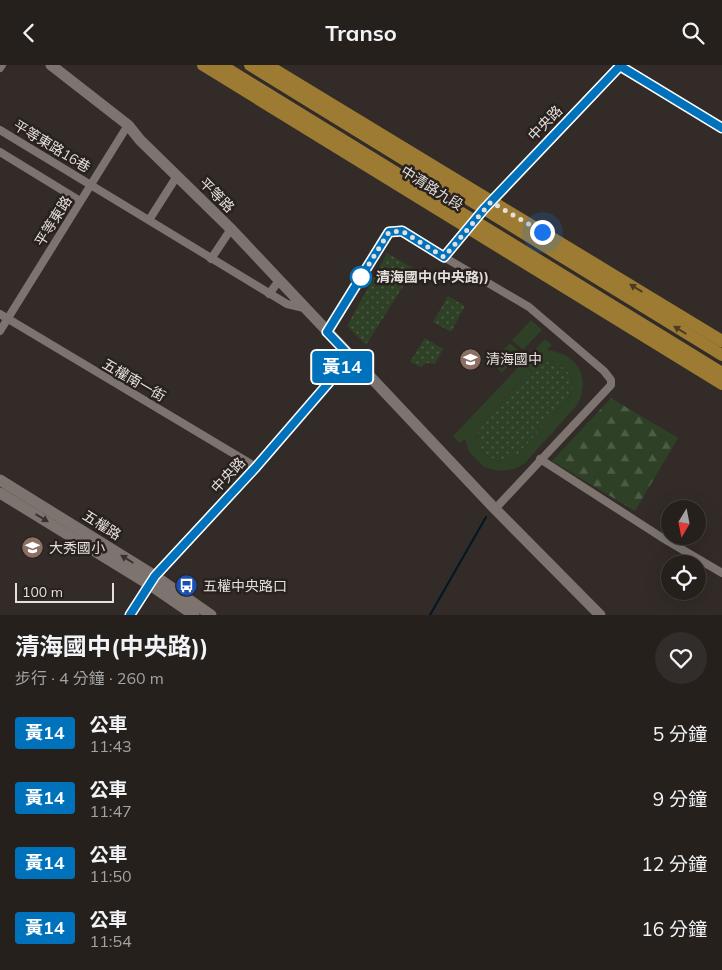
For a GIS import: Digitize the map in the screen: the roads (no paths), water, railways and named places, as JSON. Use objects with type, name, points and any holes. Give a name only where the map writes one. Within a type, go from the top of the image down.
[{"type":"main road","name":"中清路九段","points":[[203,65],[722,373]]},
{"type":"main road","name":"中清路九段","points":[[221,65],[722,384]]},
{"type":"main road","name":"中清路九段","points":[[250,65],[487,206],[722,341]]},
{"type":"main road","name":"中清路九段","points":[[267,65],[722,355]]},
{"type":"street","name":"平等路","points":[[52,65],[128,125],[231,229],[278,282],[495,509],[600,615]]},
{"type":"street","name":"中央路","points":[[444,257],[470,224],[620,65]]},
{"type":"street","points":[[620,65],[722,128]]},
{"type":"street","name":"平等東路","points":[[0,331],[128,125]]},
{"type":"street","name":"平等東路16巷","points":[[0,129],[269,294],[286,304],[304,309]]},
{"type":"street","points":[[0,152],[80,201]]},
{"type":"street","points":[[149,220],[177,176]]},
{"type":"street","points":[[211,259],[231,229]]},
{"type":"street","points":[[327,332],[389,232],[402,231],[529,307],[604,371],[611,380],[611,385],[495,509]]},
{"type":"street","points":[[269,294],[278,282]]},
{"type":"street","name":"五權南一街","points":[[0,313],[256,467]]},
{"type":"street","name":"中央路","points":[[130,615],[152,581],[256,467],[351,357]]},
{"type":"street","points":[[540,459],[661,537],[722,573]]},
{"type":"street","name":"五權路","points":[[0,480],[15,496],[152,581],[211,615]]},
{"type":"street","name":"五權路","points":[[0,493],[15,496]]},
{"type":"street","name":"五權路","points":[[152,581],[194,615]]},
{"type":"waterway","points":[[430,615],[486,517]]},
{"type":"place","name":"清海國中(中央路))","points":[[361,277]]},
{"type":"place","name":"清海國中","points":[[470,359]]},
{"type":"place","name":"大秀國小","points":[[33,548]]},
{"type":"place","name":"五權中央路口","points":[[187,586]]}]
